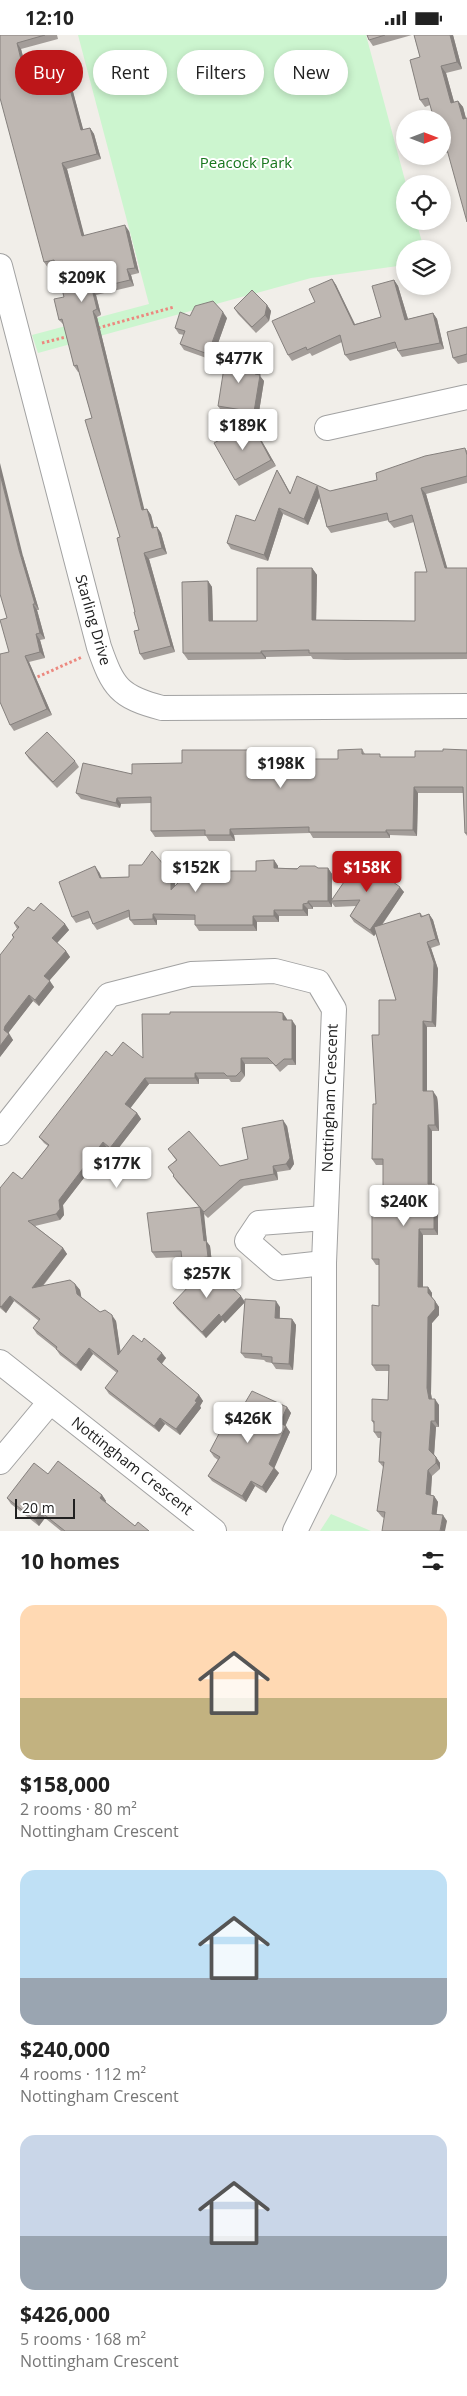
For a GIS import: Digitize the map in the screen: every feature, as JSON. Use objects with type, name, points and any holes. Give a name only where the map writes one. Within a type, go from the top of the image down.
[{"type":"street","name":"Starling Drive","points":[[0,265],[99,647],[110,677],[126,696],[162,708],[467,706]]},
{"type":"street","points":[[327,428],[467,397]]},
{"type":"street","name":"Nottingham Crescent","points":[[0,1133],[110,995],[190,974],[275,971],[318,982],[334,1009],[324,1263],[324,1472],[295,1531]]},
{"type":"street","points":[[324,1263],[278,1268],[247,1241],[259,1223],[325,1218]]},
{"type":"street","name":"Nottingham Crescent","points":[[0,1362],[214,1531]]},
{"type":"street","points":[[0,1462],[50,1402]]},
{"type":"path","points":[[89,331],[174,307]]},
{"type":"path","points":[[22,349],[79,333]]},
{"type":"path","points":[[26,682],[86,655]]},
{"type":"green space","name":"Peacock Park","points":[[78,35],[366,35],[396,147],[396,165],[401,165],[404,175],[396,175],[396,230],[419,230],[421,240],[396,240],[396,266],[311,278],[38,353],[32,335],[149,304],[94,95],[167,95],[167,50],[93,50],[93,92]]},
{"type":"green space","points":[[331,1514],[371,1531],[320,1531]]},
{"type":"building","points":[[0,35],[45,35],[17,43],[19,50],[15,50],[15,95],[72,95],[81,130],[90,128],[97,154],[62,163],[82,236],[125,225],[135,268],[127,269],[130,280],[92,289],[97,309],[93,311],[142,510],[147,509],[152,528],[157,527],[162,548],[144,553],[171,646],[140,654],[134,631],[139,630],[117,538],[120,537],[85,420],[92,418],[77,365],[74,366],[62,319],[59,320],[54,299],[64,297],[54,260],[44,262],[0,98]]},
{"type":"building","points":[[367,35],[385,35],[369,40]]},
{"type":"building","points":[[414,35],[450,35],[457,62],[441,66],[451,103],[458,101],[463,119],[467,118],[467,222],[451,164],[451,110],[431,110],[428,98],[420,100],[410,60],[420,57]]},
{"type":"building","points":[[332,279],[354,325],[381,317],[372,286],[394,280],[396,295],[398,295],[405,320],[433,313],[440,343],[398,351],[395,342],[345,355],[340,335],[307,350],[306,347],[288,355],[272,321],[315,302],[309,289]]},
{"type":"building","points":[[252,290],[267,305],[265,315],[252,327],[234,308]]},
{"type":"building","points":[[213,301],[223,312],[208,354],[180,344],[185,331],[175,328],[180,312],[190,316],[195,306]]},
{"type":"building","points":[[467,327],[467,354],[453,358],[447,332]]},
{"type":"building","points":[[226,355],[258,360],[255,374],[260,375],[254,412],[218,406]]},
{"type":"building","points":[[251,423],[271,460],[235,480],[214,443]]},
{"type":"building","points":[[465,448],[467,476],[421,488],[445,568],[467,568],[467,653],[309,653],[309,650],[261,651],[261,653],[183,653],[182,582],[208,581],[209,621],[257,621],[257,568],[312,568],[312,620],[415,621],[415,572],[427,572],[412,515],[389,522],[387,513],[327,527],[317,486],[304,519],[279,508],[264,555],[227,543],[236,515],[255,521],[277,470],[290,494],[297,476],[330,491],[377,480],[376,473],[425,456]]},
{"type":"building","points":[[0,474],[35,604],[33,604],[40,633],[36,634],[40,652],[25,656],[47,709],[10,725],[0,702],[0,654],[9,652],[0,620],[7,618],[0,594]]},
{"type":"building","points":[[47,732],[75,761],[53,782],[25,753]]},
{"type":"building","points":[[362,749],[362,754],[380,754],[380,757],[415,757],[415,751],[467,750],[467,833],[465,833],[463,787],[414,787],[413,830],[309,832],[309,827],[230,829],[230,835],[205,835],[205,830],[151,831],[151,797],[117,798],[116,803],[76,793],[83,763],[132,774],[132,764],[182,763],[182,750],[307,750],[307,759],[338,759],[338,750]]},
{"type":"building","points":[[152,851],[164,865],[171,865],[171,890],[194,867],[214,867],[214,871],[256,871],[256,861],[274,860],[274,868],[297,869],[300,866],[315,866],[318,868],[328,868],[328,901],[308,901],[308,903],[303,904],[303,910],[274,910],[274,916],[253,916],[253,925],[195,925],[195,915],[153,914],[153,919],[130,920],[129,910],[93,924],[88,911],[72,917],[59,882],[95,866],[100,878],[129,877],[129,865],[142,865]]},
{"type":"building","points":[[361,857],[400,887],[370,930],[350,916],[360,900],[331,901]]},
{"type":"building","points":[[41,903],[65,924],[52,938],[66,951],[44,976],[50,981],[35,1000],[29,995],[5,1026],[4,1030],[9,1034],[0,1046],[0,955],[19,927],[14,923],[28,907],[34,911]]},
{"type":"building","points":[[420,913],[421,917],[429,914],[436,939],[427,942],[434,963],[432,1022],[423,1021],[423,1091],[433,1091],[434,1099],[435,1125],[428,1125],[428,1184],[434,1184],[434,1229],[419,1229],[418,1287],[428,1287],[428,1293],[435,1301],[435,1309],[428,1317],[427,1388],[429,1399],[435,1399],[435,1421],[431,1421],[429,1450],[436,1457],[436,1463],[428,1470],[426,1494],[434,1496],[432,1514],[443,1515],[440,1531],[382,1531],[385,1512],[377,1511],[384,1462],[379,1462],[381,1432],[374,1432],[372,1399],[388,1400],[389,1365],[372,1365],[372,1305],[379,1306],[379,1259],[372,1259],[372,1204],[383,1204],[383,1159],[372,1159],[373,1104],[376,1104],[372,1035],[379,1035],[379,1000],[396,1000],[374,927]]},
{"type":"building","points":[[170,1012],[283,1013],[283,1020],[292,1020],[292,1059],[284,1059],[276,1066],[268,1058],[241,1058],[241,1071],[236,1076],[227,1076],[224,1073],[195,1073],[195,1078],[145,1078],[125,1104],[137,1113],[110,1148],[103,1142],[59,1200],[60,1209],[56,1214],[28,1221],[63,1248],[32,1288],[70,1280],[75,1284],[77,1294],[100,1312],[105,1310],[112,1315],[118,1355],[133,1335],[142,1342],[144,1338],[162,1353],[157,1359],[199,1395],[195,1401],[197,1402],[176,1429],[160,1418],[154,1426],[105,1388],[118,1371],[89,1348],[76,1365],[33,1328],[40,1319],[10,1296],[0,1306],[0,1188],[13,1172],[22,1179],[49,1145],[39,1137],[106,1051],[112,1056],[123,1042],[143,1058],[142,1014],[170,1014]]},
{"type":"building","points":[[283,1120],[290,1158],[286,1164],[273,1166],[274,1174],[240,1180],[204,1212],[173,1176],[168,1167],[177,1160],[168,1149],[189,1131],[220,1166],[248,1159],[242,1128]]},
{"type":"building","points":[[200,1207],[208,1257],[182,1260],[181,1251],[152,1252],[147,1213]]},
{"type":"building","points":[[208,1266],[241,1296],[221,1317],[219,1314],[202,1332],[173,1303]]},
{"type":"building","points":[[245,1299],[276,1301],[275,1318],[292,1319],[289,1364],[272,1363],[272,1357],[261,1356],[262,1354],[241,1353]]},
{"type":"building","points":[[252,1391],[287,1407],[280,1423],[286,1426],[269,1464],[274,1468],[262,1487],[251,1481],[242,1496],[208,1476],[220,1457],[210,1451],[234,1405],[242,1408]]},
{"type":"building","points":[[58,1461],[102,1495],[100,1498],[135,1526],[138,1522],[149,1531],[65,1531],[41,1512],[35,1520],[7,1498],[34,1463],[48,1474]]}]
